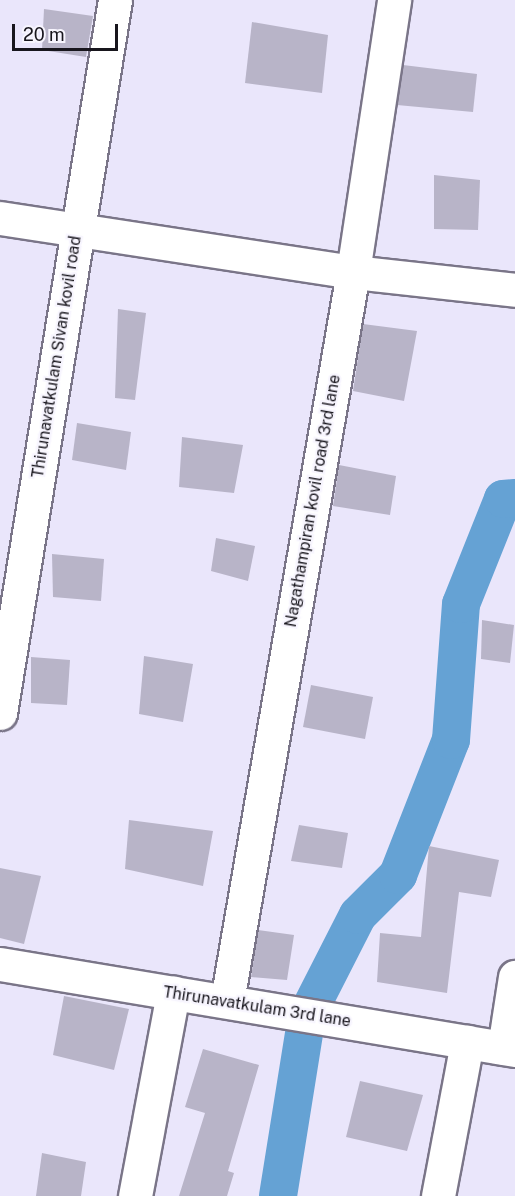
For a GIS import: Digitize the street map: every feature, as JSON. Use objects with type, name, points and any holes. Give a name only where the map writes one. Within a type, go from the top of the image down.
[{"type":"street","name":"Thirunavatkulam Sivan kovil road","points":[[0,713],[115,0]]},
{"type":"street","name":"Nagathampiran kovil road 3rd lane","points":[[226,1002],[353,272],[394,0]]},
{"type":"street","points":[[0,218],[78,228],[353,272],[515,290]]},
{"type":"street","name":"Thirunavatkulam 3rd lane","points":[[0,964],[509,1049]]},
{"type":"street","points":[[509,1049],[515,977]]},
{"type":"street","points":[[135,1196],[172,993]]},
{"type":"street","points":[[438,1196],[467,1042]]},
{"type":"building","points":[[44,9],[93,16],[86,57],[42,50]]},
{"type":"building","points":[[252,22],[328,35],[322,93],[245,83]]},
{"type":"building","points":[[403,65],[477,74],[473,112],[397,105]]},
{"type":"building","points":[[434,175],[480,180],[478,230],[434,229]]},
{"type":"building","points":[[118,309],[146,313],[135,400],[115,398]]},
{"type":"building","points":[[363,324],[417,331],[404,401],[353,391]]},
{"type":"building","points":[[77,423],[131,432],[126,470],[72,460]]},
{"type":"building","points":[[182,437],[243,445],[234,493],[179,487]]},
{"type":"building","points":[[339,465],[396,476],[390,515],[333,506]]},
{"type":"building","points":[[216,538],[255,546],[248,581],[211,571]]},
{"type":"building","points":[[52,554],[104,559],[101,601],[53,597]]},
{"type":"building","points":[[482,620],[514,625],[510,663],[481,659]]},
{"type":"building","points":[[144,656],[193,664],[183,722],[139,714]]},
{"type":"building","points":[[31,657],[70,660],[67,705],[31,703]]},
{"type":"building","points":[[311,685],[373,697],[365,739],[303,727]]},
{"type":"building","points":[[129,820],[213,831],[203,886],[125,869]]},
{"type":"building","points":[[299,825],[348,833],[342,868],[291,861]]},
{"type":"building","points":[[429,846],[499,860],[491,897],[459,892],[447,993],[377,982],[380,933],[421,937]]},
{"type":"building","points":[[0,868],[41,876],[24,944],[0,938]]},
{"type":"building","points":[[258,930],[294,935],[287,980],[251,977]]},
{"type":"building","points":[[64,996],[129,1009],[114,1070],[53,1055]]},
{"type":"building","points":[[203,1049],[259,1065],[228,1171],[234,1173],[227,1196],[179,1196],[205,1113],[185,1107]]},
{"type":"building","points":[[360,1081],[423,1095],[407,1151],[346,1137]]},
{"type":"building","points":[[42,1153],[86,1162],[81,1196],[36,1196]]},
{"type":"waterway","points":[[278,1196],[307,1015],[358,915],[398,875],[451,740],[461,604],[503,499],[515,498]]}]
